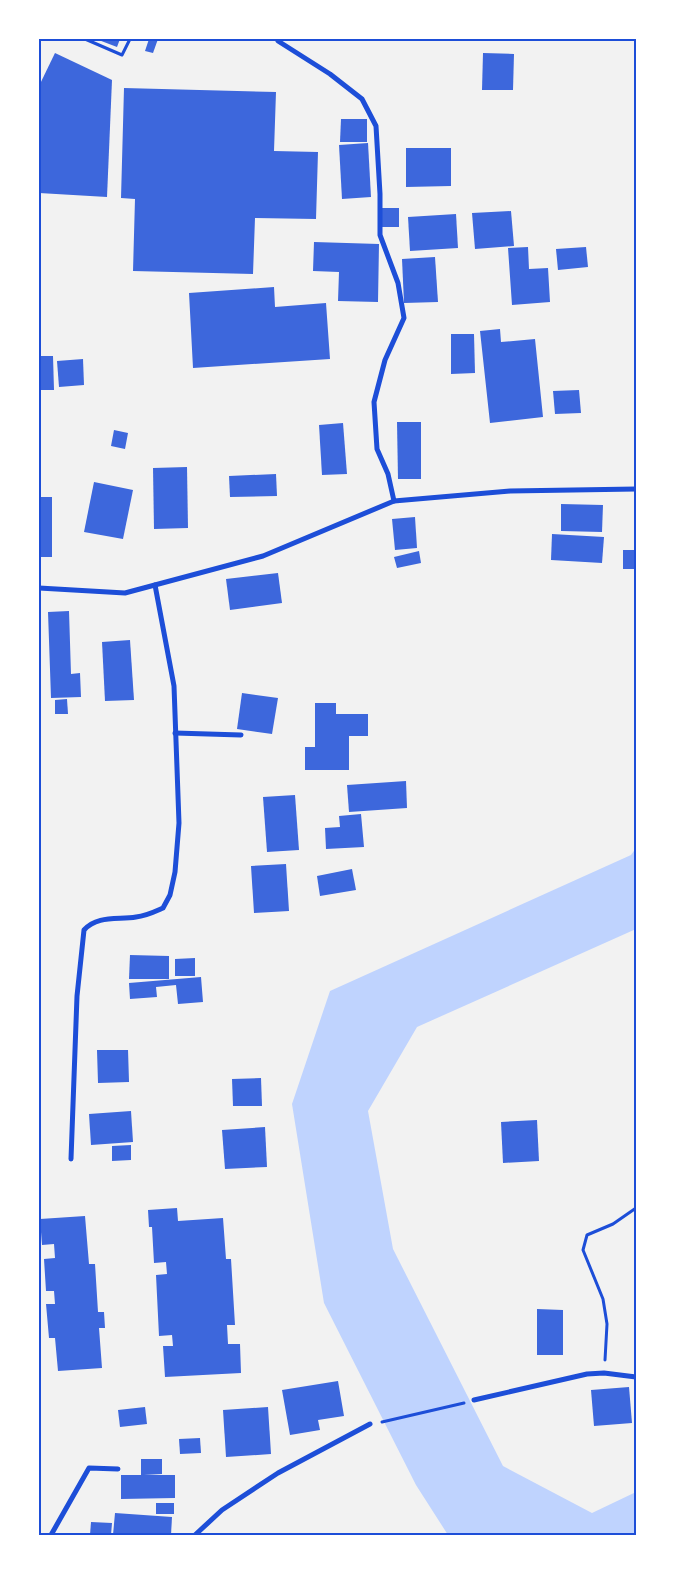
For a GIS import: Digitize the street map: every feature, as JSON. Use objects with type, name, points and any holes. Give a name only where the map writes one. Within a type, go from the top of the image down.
[{"type":"street","points":[[277,39],[330,74],[362,99],[376,126],[380,194],[380,235],[398,283],[404,318],[385,360],[374,402],[377,448],[388,474],[394,501]]},
{"type":"street","points":[[39,588],[125,593],[263,556],[394,501],[510,490],[636,489]]},
{"type":"street","points":[[71,1159],[78,996],[84,930],[90,923],[100,920],[136,917],[150,914],[163,908],[170,896],[175,872],[179,823],[174,686],[155,585]]},
{"type":"street","points":[[176,733],[241,735]]},
{"type":"street","points":[[474,1400],[587,1374],[604,1373],[636,1377]]},
{"type":"street","points":[[195,1535],[222,1510],[278,1474],[370,1424]]},
{"type":"street","points":[[51,1535],[90,1468],[118,1469]]},
{"type":"path","points":[[85,39],[122,54],[130,39]]},
{"type":"path","points":[[604,1373],[607,1324],[603,1299],[583,1250],[587,1235],[613,1224],[636,1208]]},
{"type":"path","points":[[370,1424],[474,1400]]},
{"type":"water","points":[[636,848],[636,929],[417,1027],[368,1111],[393,1249],[503,1466],[592,1513],[636,1492],[636,1535],[448,1535],[416,1485],[324,1303],[292,1104],[330,991],[631,855]]},
{"type":"building","points":[[96,39],[120,39],[117,47]]},
{"type":"building","points":[[149,39],[158,39],[153,53],[145,51]]},
{"type":"building","points":[[55,53],[112,80],[107,197],[39,193],[39,86]]},
{"type":"building","points":[[483,53],[514,54],[513,90],[482,90]]},
{"type":"building","points":[[124,88],[276,92],[274,151],[318,152],[316,219],[255,218],[253,274],[133,271],[135,199],[121,198]]},
{"type":"building","points":[[341,119],[367,119],[367,142],[340,142]]},
{"type":"building","points":[[368,143],[371,197],[342,199],[339,145]]},
{"type":"building","points":[[406,148],[451,148],[451,186],[406,187]]},
{"type":"building","points":[[382,208],[399,208],[399,227],[382,227]]},
{"type":"building","points":[[511,211],[514,246],[475,249],[472,213]]},
{"type":"building","points":[[456,214],[458,248],[410,251],[408,217]]},
{"type":"building","points":[[314,242],[379,244],[378,302],[338,301],[339,272],[313,271]]},
{"type":"building","points":[[528,247],[529,269],[548,268],[550,302],[512,305],[508,248]]},
{"type":"building","points":[[586,247],[588,267],[558,270],[556,249]]},
{"type":"building","points":[[435,257],[438,302],[404,303],[402,259]]},
{"type":"building","points":[[274,287],[275,307],[326,303],[330,359],[193,368],[189,293]]},
{"type":"building","points":[[500,329],[501,342],[535,339],[543,417],[490,423],[480,331]]},
{"type":"building","points":[[451,334],[474,334],[475,373],[451,374]]},
{"type":"building","points":[[39,356],[53,356],[54,390],[39,390]]},
{"type":"building","points":[[83,359],[84,385],[59,387],[57,361]]},
{"type":"building","points":[[579,390],[581,413],[555,414],[553,391]]},
{"type":"building","points":[[397,422],[421,422],[421,479],[398,479]]},
{"type":"building","points":[[343,423],[347,474],[322,475],[319,425]]},
{"type":"building","points":[[114,430],[128,433],[125,449],[111,446]]},
{"type":"building","points":[[187,467],[188,528],[154,529],[153,468]]},
{"type":"building","points":[[276,474],[277,496],[230,497],[229,476]]},
{"type":"building","points":[[94,482],[133,490],[123,539],[84,532]]},
{"type":"building","points":[[39,497],[52,497],[52,557],[39,557]]},
{"type":"building","points":[[561,504],[603,505],[602,532],[561,531]]},
{"type":"building","points":[[415,517],[417,548],[395,550],[392,519]]},
{"type":"building","points":[[552,534],[604,537],[602,563],[551,560]]},
{"type":"building","points":[[623,550],[636,550],[636,569],[623,569]]},
{"type":"building","points":[[419,551],[421,563],[397,568],[394,557]]},
{"type":"building","points":[[278,573],[282,603],[230,610],[226,579]]},
{"type":"building","points":[[69,611],[71,674],[80,673],[81,697],[51,698],[48,612]]},
{"type":"building","points":[[130,640],[134,700],[105,701],[102,642]]},
{"type":"building","points":[[242,693],[278,698],[272,734],[237,729]]},
{"type":"building","points":[[67,699],[68,714],[55,714],[55,700]]},
{"type":"building","points":[[315,703],[336,703],[336,714],[368,714],[368,736],[349,736],[349,770],[305,770],[305,747],[315,747]]},
{"type":"building","points":[[406,781],[407,808],[349,812],[347,785]]},
{"type":"building","points":[[295,795],[299,850],[267,852],[263,797]]},
{"type":"building","points":[[361,814],[364,847],[326,849],[325,828],[340,827],[339,816]]},
{"type":"building","points":[[286,864],[289,911],[254,913],[251,866]]},
{"type":"building","points":[[352,869],[356,890],[320,896],[317,876]]},
{"type":"building","points":[[130,955],[169,956],[169,979],[129,979]]},
{"type":"building","points":[[195,958],[195,976],[175,976],[175,959]]},
{"type":"building","points":[[201,977],[203,1002],[178,1004],[176,985],[156,987],[157,997],[130,999],[129,983]]},
{"type":"building","points":[[97,1050],[128,1050],[129,1082],[98,1083]]},
{"type":"building","points":[[261,1078],[262,1106],[233,1106],[232,1079]]},
{"type":"building","points":[[131,1111],[133,1142],[91,1145],[89,1114]]},
{"type":"building","points":[[537,1120],[539,1161],[503,1163],[501,1122]]},
{"type":"building","points":[[265,1127],[267,1167],[225,1169],[222,1130]]},
{"type":"building","points":[[131,1145],[131,1160],[112,1161],[112,1146]]},
{"type":"building","points":[[177,1208],[178,1221],[223,1218],[226,1259],[231,1259],[235,1325],[227,1325],[228,1344],[240,1344],[241,1373],[165,1377],[163,1346],[173,1346],[172,1335],[159,1336],[156,1275],[167,1274],[166,1262],[154,1263],[152,1227],[149,1227],[148,1210]]},
{"type":"building","points":[[85,1216],[89,1264],[95,1264],[98,1312],[104,1312],[105,1328],[99,1328],[102,1368],[58,1371],[55,1338],[49,1338],[46,1304],[55,1304],[54,1291],[46,1291],[44,1259],[55,1258],[54,1244],[42,1245],[40,1219]]},
{"type":"building","points":[[537,1309],[563,1310],[563,1355],[537,1355]]},
{"type":"building","points":[[338,1381],[344,1416],[318,1420],[320,1430],[290,1435],[282,1390]]},
{"type":"building","points":[[629,1387],[632,1423],[594,1426],[591,1390]]},
{"type":"building","points":[[145,1407],[147,1424],[120,1427],[118,1410]]},
{"type":"building","points":[[268,1407],[271,1454],[226,1457],[223,1410]]},
{"type":"building","points":[[200,1438],[201,1453],[180,1454],[179,1439]]},
{"type":"building","points":[[141,1459],[162,1459],[162,1474],[144,1475],[175,1475],[175,1498],[121,1499],[121,1475],[141,1475]]},
{"type":"building","points":[[156,1503],[174,1503],[174,1514],[156,1514]]},
{"type":"building","points":[[115,1513],[172,1517],[171,1535],[113,1535]]},
{"type":"building","points":[[91,1522],[112,1523],[111,1535],[90,1535]]}]
